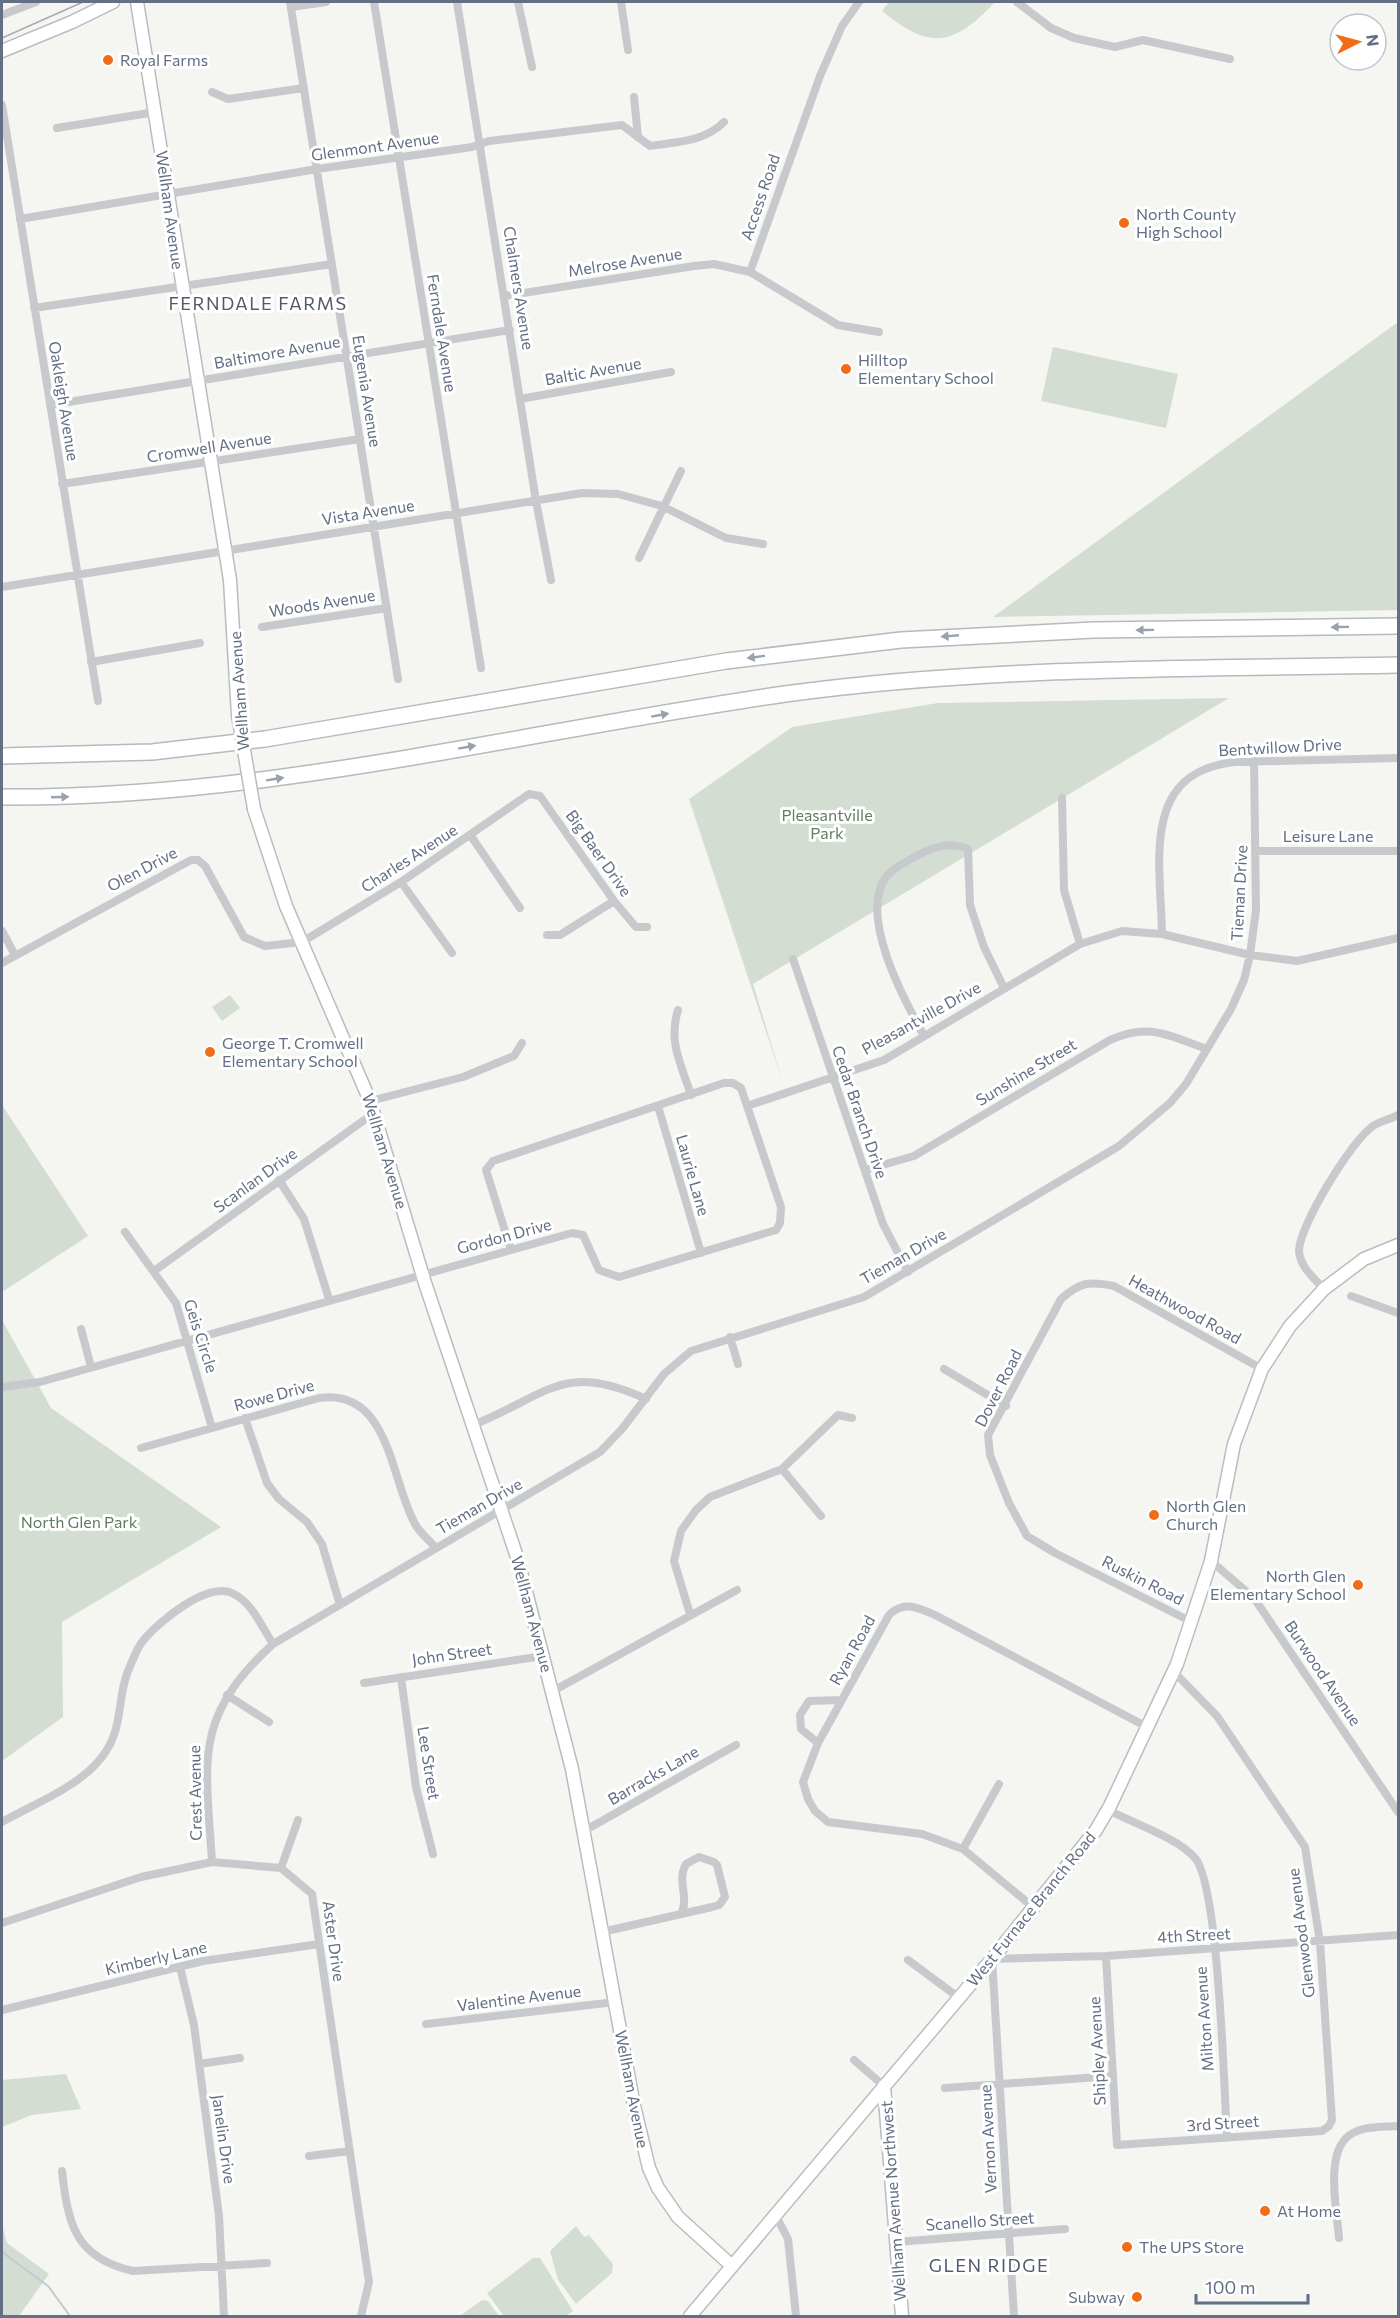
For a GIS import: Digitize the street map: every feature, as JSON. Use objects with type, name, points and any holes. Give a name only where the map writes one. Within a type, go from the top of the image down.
[{"type":"highway","points":[[2,756],[152,752],[265,739],[726,661],[901,640],[1072,631],[1398,626]]},
{"type":"highway","points":[[2,797],[154,793],[268,781],[729,703],[891,682],[1031,673],[1398,665]]},
{"type":"street","points":[[2,15],[36,2]]},
{"type":"street","points":[[2,51],[113,2]]},
{"type":"street","name":"Wellham Avenue","points":[[137,2],[233,604],[238,715],[254,809],[275,877],[375,1113],[422,1274],[502,1512],[553,1691],[584,1831],[642,2146],[658,2188],[678,2217],[732,2266]]},
{"type":"street","points":[[291,4],[326,2]]},
{"type":"street","name":"Ferndale Avenue","points":[[374,2],[481,668]]},
{"type":"street","name":"Chalmers Avenue","points":[[457,2],[536,501],[551,580]]},
{"type":"street","points":[[518,2],[532,67]]},
{"type":"street","points":[[621,2],[628,50]]},
{"type":"street","name":"Access Road","points":[[750,272],[820,76],[842,26],[860,2]]},
{"type":"street","points":[[1017,2],[1051,28],[1074,38],[1115,47],[1143,39],[1230,59]]},
{"type":"street","name":"Eugenia Avenue","points":[[291,4],[398,679]]},
{"type":"street","points":[[212,92],[228,99],[304,88]]},
{"type":"street","points":[[634,97],[638,136]]},
{"type":"street","name":"Oakleigh Avenue","points":[[2,105],[98,701]]},
{"type":"street","points":[[57,128],[155,112]]},
{"type":"street","name":"Glenmont Avenue","points":[[20,219],[317,169],[622,125],[650,146],[701,138],[714,132],[724,122]]},
{"type":"street","points":[[34,308],[332,264]]},
{"type":"street","name":"Melrose Avenue","points":[[505,296],[714,264],[750,272]]},
{"type":"street","points":[[750,272],[838,324],[879,332]]},
{"type":"street","name":"Baltimore Avenue","points":[[50,405],[510,330]]},
{"type":"street","name":"Baltic Avenue","points":[[520,399],[671,372]]},
{"type":"street","name":"Cromwell Avenue","points":[[63,484],[360,439]]},
{"type":"street","points":[[639,558],[662,506],[681,471]]},
{"type":"street","name":"Vista Avenue","points":[[2,587],[225,549],[591,493],[618,494],[662,506],[726,538],[763,544]]},
{"type":"street","name":"Woods Avenue","points":[[262,627],[387,608]]},
{"type":"street","points":[[91,662],[200,643]]},
{"type":"street","name":"Bentwillow Drive","points":[[1162,934],[1160,826],[1176,790],[1196,771],[1219,763],[1254,760],[1398,758]]},
{"type":"street","name":"Tieman Drive","points":[[340,1605],[502,1512],[600,1452],[646,1399],[664,1374],[691,1351],[864,1297],[1119,1146],[1170,1103],[1186,1084],[1231,1009],[1244,980],[1256,910],[1254,760]]},
{"type":"street","name":"Charles Avenue","points":[[302,942],[401,882],[529,794]]},
{"type":"street","name":"Big Baer Drive","points":[[529,794],[540,795],[614,901],[636,927],[647,927]]},
{"type":"street","points":[[1062,798],[1064,890],[1080,944]]},
{"type":"street","points":[[471,836],[520,908]]},
{"type":"street","points":[[924,1036],[901,993],[876,910],[879,891],[886,877],[904,862],[929,849],[941,846],[957,844],[968,849],[970,905],[984,947],[1004,988]]},
{"type":"street","name":"Leisure Lane","points":[[1257,851],[1398,851]]},
{"type":"street","name":"Olen Drive","points":[[2,963],[191,860],[198,860],[205,866],[238,930],[249,941],[265,946],[302,942]]},
{"type":"street","points":[[401,882],[452,953]]},
{"type":"street","points":[[547,935],[560,935],[614,901]]},
{"type":"street","points":[[2,931],[15,955]]},
{"type":"street","name":"Pleasantville Drive","points":[[747,1106],[884,1060],[1080,944],[1122,931],[1162,934],[1250,955],[1297,961],[1398,938]]},
{"type":"street","name":"Cedar Branch Drive","points":[[793,959],[832,1079],[884,1224],[908,1272]]},
{"type":"street","points":[[678,1010],[673,1027],[673,1040],[690,1095]]},
{"type":"street","name":"Sunshine Street","points":[[865,1170],[914,1156],[1110,1040],[1133,1030],[1156,1031],[1207,1049]]},
{"type":"street","points":[[370,1101],[463,1077],[514,1056],[522,1043]]},
{"type":"street","points":[[511,1250],[486,1170],[493,1161],[724,1083],[733,1083],[741,1088],[747,1106]]},
{"type":"street","name":"Laurie Lane","points":[[658,1106],[700,1253]]},
{"type":"street","name":"Gordon Drive","points":[[2,1387],[40,1382],[329,1299],[572,1233],[583,1234],[599,1270],[619,1277],[776,1230],[780,1223],[781,1208],[747,1106]]},
{"type":"street","name":"Scanlan Drive","points":[[154,1272],[375,1113]]},
{"type":"street","points":[[1324,1288],[1302,1264],[1299,1251],[1302,1233],[1348,1152],[1373,1125],[1398,1115]]},
{"type":"street","points":[[279,1180],[304,1219],[329,1299]]},
{"type":"street","name":"Geis Circle","points":[[125,1232],[176,1303],[189,1340],[212,1428]]},
{"type":"street","name":"West Furnace Branch Road","points":[[690,2316],[1082,1850],[1108,1810],[1174,1672],[1210,1561],[1234,1444],[1262,1369],[1290,1326],[1324,1288],[1364,1259],[1398,1245]]},
{"type":"street","name":"Heathwood Road","points":[[1061,1299],[1076,1286],[1096,1283],[1114,1286],[1262,1369]]},
{"type":"street","points":[[1350,1296],[1398,1313]]},
{"type":"street","name":"Dover Road","points":[[1061,1299],[1006,1406],[988,1435],[990,1455],[1009,1503],[1027,1536],[1054,1553],[1081,1565]]},
{"type":"street","points":[[81,1329],[92,1367]]},
{"type":"street","points":[[730,1337],[738,1364]]},
{"type":"street","points":[[944,1368],[1006,1406]]},
{"type":"street","points":[[472,1425],[505,1413],[545,1388],[575,1381],[596,1381],[620,1387],[646,1399]]},
{"type":"street","name":"Rowe Drive","points":[[141,1448],[334,1395],[366,1408],[378,1426],[415,1526],[436,1548]]},
{"type":"street","points":[[690,1614],[674,1561],[681,1531],[696,1510],[710,1497],[782,1468],[838,1415],[852,1418]]},
{"type":"street","points":[[245,1419],[267,1483],[279,1498],[307,1522],[322,1544],[340,1605]]},
{"type":"street","points":[[782,1468],[821,1516]]},
{"type":"street","name":"Burwood Avenue","points":[[1210,1561],[1254,1598],[1398,1812]]},
{"type":"street","name":"Ruskin Road","points":[[1081,1565],[1192,1622]]},
{"type":"street","points":[[553,1691],[736,1590]]},
{"type":"street","points":[[2,1821],[72,1782],[95,1765],[111,1744],[120,1717],[127,1674],[141,1643],[168,1617],[194,1600],[214,1591],[232,1592],[246,1602],[273,1644]]},
{"type":"street","name":"Crest Avenue","points":[[212,1862],[207,1762],[210,1734],[227,1695],[249,1666],[273,1644],[340,1605]]},
{"type":"street","name":"Ryan Road","points":[[841,1700],[809,1701],[800,1715],[801,1728],[818,1743],[889,1615],[899,1607],[908,1606],[936,1615],[1149,1728]]},
{"type":"street","name":"John Street","points":[[364,1683],[543,1656]]},
{"type":"street","name":"Glenwood Avenue","points":[[1174,1672],[1217,1716],[1305,1847],[1320,1942],[1332,2120],[1329,2126]]},
{"type":"street","name":"Lee Street","points":[[401,1677],[416,1787],[433,1854]]},
{"type":"street","points":[[227,1695],[269,1722]]},
{"type":"street","points":[[818,1743],[803,1782],[815,1811],[828,1822],[922,1834],[963,1849],[1033,1907]]},
{"type":"street","name":"Barracks Lane","points":[[584,1831],[736,1745]]},
{"type":"street","points":[[963,1849],[999,1784]]},
{"type":"street","name":"Milton Avenue","points":[[1108,1810],[1182,1847],[1197,1860],[1210,1899],[1227,2138]]},
{"type":"street","points":[[2,1923],[141,1877],[212,1862],[281,1868],[298,1820]]},
{"type":"street","points":[[602,1932],[712,1908],[719,1905],[725,1896],[717,1865],[707,1858],[692,1859],[683,1870],[681,1877],[685,1900],[681,1914]]},
{"type":"street","name":"Aster Drive","points":[[281,1868],[312,1894],[369,2282],[361,2316]]},
{"type":"street","name":"4th Street","points":[[992,1959],[1106,1956],[1398,1935]]},
{"type":"street","name":"Kimberly Lane","points":[[2,2010],[180,1966],[319,1944]]},
{"type":"street","name":"Shipley Avenue","points":[[1106,1956],[1117,2145]]},
{"type":"street","name":"Vernon Avenue","points":[[992,1959],[1014,2316]]},
{"type":"street","points":[[908,1960],[958,1997]]},
{"type":"street","name":"Janelin Drive","points":[[180,1966],[194,2025],[219,2216],[224,2316]]},
{"type":"street","name":"Valentine Avenue","points":[[426,2024],[615,2002]]},
{"type":"street","points":[[199,2064],[240,2058]]},
{"type":"street","points":[[854,2060],[884,2086]]},
{"type":"street","points":[[945,2088],[1113,2076]]},
{"type":"street","name":"Wellham Avenue Northwest","points":[[884,2086],[902,2316]]},
{"type":"street","name":"3rd Street","points":[[1117,2145],[1322,2131],[1329,2126]]},
{"type":"street","points":[[1339,2238],[1334,2167],[1339,2146],[1351,2133],[1361,2129],[1398,2126]]},
{"type":"street","points":[[309,2156],[350,2151]]},
{"type":"street","points":[[62,2171],[69,2216],[81,2244],[113,2266],[133,2271],[267,2263]]},
{"type":"street","points":[[776,2216],[788,2239],[796,2316]]},
{"type":"street","name":"Scanello Street","points":[[896,2242],[1065,2229]]},
{"type":"green space","points":[[889,2],[994,3],[965,29],[939,38],[913,32],[898,23],[882,11]]},
{"type":"green space","points":[[1398,322],[1398,610],[993,617]]},
{"type":"green space","points":[[1053,347],[1178,374],[1166,428],[1041,401]]},
{"type":"green space","name":"Pleasantville Park","points":[[1229,698],[753,984],[783,1083],[689,799],[792,727],[938,703]]},
{"type":"green space","points":[[230,995],[240,1008],[222,1021],[212,1007]]},
{"type":"green space","points":[[2,1105],[88,1236],[2,1292]]},
{"type":"green space","name":"North Glen Park","points":[[2,1320],[51,1408],[221,1527],[62,1622],[63,1717],[2,1761]]},
{"type":"green space","points":[[66,2074],[81,2109],[32,2115],[2,2127],[2,2080]]},
{"type":"green space","points":[[2,2224],[7,2243],[49,2274],[19,2316],[2,2316]]},
{"type":"green space","points":[[576,2226],[584,2237],[589,2235],[613,2264],[612,2273],[576,2304],[558,2280],[550,2251]]},
{"type":"green space","points":[[533,2258],[540,2258],[573,2311],[566,2316],[504,2316],[487,2293]]},
{"type":"green space","points":[[482,2300],[488,2301],[499,2316],[460,2316]]},
{"type":"waterway","points":[[2,2252],[48,2286],[70,2316]]},
{"type":"tram line","points":[[2,38],[83,2]]},
{"type":"place","name":"Royal Farms","points":[[108,60]]},
{"type":"place","name":"North County High School","points":[[1124,223]]},
{"type":"place","name":"Hilltop Elementary School","points":[[846,369]]},
{"type":"place","name":"George T. Cromwell Elementary School","points":[[210,1052]]},
{"type":"place","name":"North Glen Church","points":[[1154,1515]]},
{"type":"place","name":"North Glen Elementary School","points":[[1358,1585]]},
{"type":"place","name":"At Home","points":[[1265,2211]]},
{"type":"place","name":"The UPS Store","points":[[1127,2247]]},
{"type":"place","name":"Subway","points":[[1137,2297]]},
{"type":"district","name":"FERNDALE FARMS","points":[[258,304]]},
{"type":"district","name":"GLEN RIDGE","points":[[989,2266]]}]
